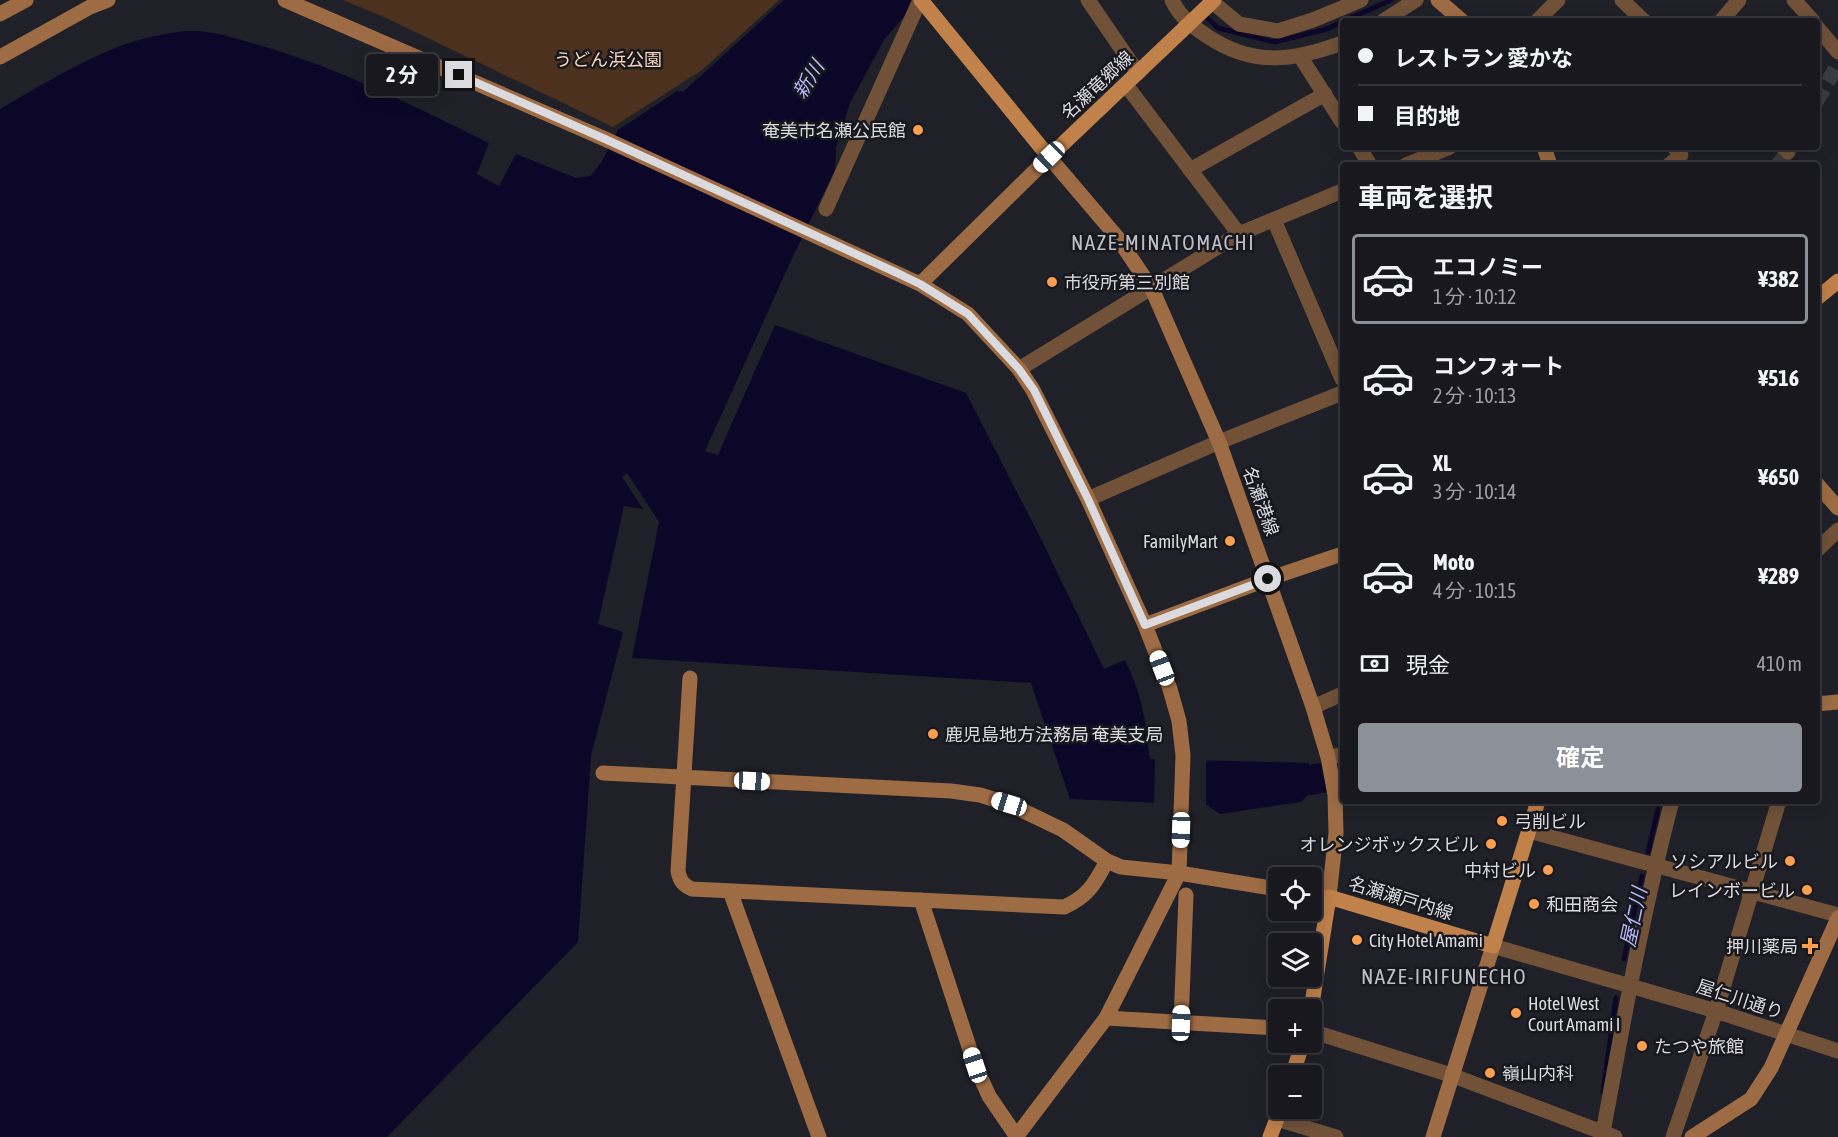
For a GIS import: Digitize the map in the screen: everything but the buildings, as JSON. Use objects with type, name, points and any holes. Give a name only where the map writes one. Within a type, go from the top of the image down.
[{"type":"main road","points":[[921,0],[1049,157]]},
{"type":"main road","name":"名瀬竜郷線","points":[[1049,157],[1212,1]]},
{"type":"main road","points":[[1820,296],[1838,281]]},
{"type":"main road","points":[[1493,946],[1537,804]]},
{"type":"main road","name":"名瀬瀬戸内線","points":[[1313,999],[1329,897],[1493,946]]},
{"type":"main road","points":[[1270,1137],[1277,1119]]},
{"type":"street","points":[[0,14],[26,0]]},
{"type":"street","points":[[0,57],[90,7],[108,0]]},
{"type":"street","points":[[285,0],[605,139],[920,284],[968,314],[1019,369],[1034,390],[1088,499],[1145,625],[1170,689],[1179,721],[1183,755],[1182,809],[1179,873],[1106,1018],[1016,1137],[989,1096],[975,1065],[921,900]]},
{"type":"street","points":[[826,209],[921,0]]},
{"type":"street","points":[[1088,0],[1137,74]]},
{"type":"street","points":[[1172,0],[1189,24],[1225,48],[1245,55],[1270,58],[1310,55],[1340,44]]},
{"type":"street","points":[[1212,1],[1239,24],[1278,31],[1313,20],[1361,0]]},
{"type":"street","points":[[1388,18],[1416,0]]},
{"type":"street","points":[[1438,0],[1459,18]]},
{"type":"street","points":[[1540,18],[1558,0]]},
{"type":"street","points":[[1622,0],[1641,18]]},
{"type":"street","points":[[1724,18],[1739,0]]},
{"type":"street","points":[[1794,0],[1810,18]]},
{"type":"street","points":[[1820,31],[1838,52]]},
{"type":"street","points":[[1300,56],[1340,119]]},
{"type":"street","points":[[1126,85],[1239,234]]},
{"type":"street","points":[[1190,171],[1325,94]]},
{"type":"street","points":[[1413,162],[1442,150]]},
{"type":"street","points":[[1673,162],[1681,155],[1677,150]]},
{"type":"street","points":[[920,284],[1049,157]]},
{"type":"street","name":"名瀬港線","points":[[1049,157],[1117,237],[1152,289],[1219,442],[1333,758],[1337,793],[1336,833],[1329,897]]},
{"type":"street","points":[[1019,369],[1239,234],[1340,192]]},
{"type":"street","points":[[1274,220],[1340,374]]},
{"type":"street","points":[[1088,499],[1219,442],[1340,394]]},
{"type":"street","points":[[1820,488],[1838,508]]},
{"type":"street","points":[[1820,547],[1838,530]]},
{"type":"street","points":[[1145,625],[1340,555]]},
{"type":"street","points":[[690,678],[678,871],[684,885],[692,889],[1064,907],[1077,901],[1093,887],[1107,861]]},
{"type":"street","points":[[1313,707],[1340,695]]},
{"type":"street","points":[[1820,704],[1838,702]]},
{"type":"street","points":[[603,773],[951,791],[980,795],[1009,804],[1063,830],[1107,861],[1138,870],[1179,873],[1268,887]]},
{"type":"street","points":[[1322,1034],[1451,1075],[1607,1136],[1629,987],[1669,804]]},
{"type":"street","points":[[1673,1137],[1716,1011],[1778,804]]},
{"type":"street","points":[[1529,831],[1838,917],[1771,1068],[1751,1099],[1692,1137]]},
{"type":"street","points":[[730,891],[819,1137]]},
{"type":"street","points":[[1181,1023],[1186,895]]},
{"type":"street","points":[[1322,896],[1329,897]]},
{"type":"street","points":[[1433,1137],[1493,946]]},
{"type":"street","name":"屋仁川通り","points":[[1493,946],[1716,1011],[1838,1051]]},
{"type":"street","points":[[1106,1018],[1268,1028]]},
{"type":"street","points":[[1291,1119],[1336,1137]]},
{"type":"green space","name":"うどん浜公園","points":[[343,0],[779,0],[702,70],[613,127],[384,17]]},
{"type":"water","name":"新川","points":[[784,0],[913,0],[907,13],[884,40],[850,103],[836,148],[835,170],[794,254],[705,451],[718,455],[775,325],[966,393],[1104,669],[1125,660],[1136,685],[1142,708],[1150,759],[1309,763],[1311,792],[1301,802],[1220,814],[1207,805],[1070,799],[1031,683],[632,658],[659,522],[627,473],[622,477],[643,509],[624,506],[598,624],[623,632],[591,756],[578,942],[387,1137],[0,1137],[0,109],[78,65],[119,47],[172,33],[209,32],[289,54],[318,65],[433,115],[489,143],[477,174],[499,186],[516,154],[576,178],[590,176],[601,163],[618,130],[677,91],[683,92]]},
{"type":"pier","points":[[1155,756],[1206,757],[1206,808],[1154,806]]},
{"type":"waterway","points":[[1351,18],[1391,0]]},
{"type":"waterway","points":[[1202,13],[1218,28],[1274,42],[1327,29],[1340,23]]},
{"type":"waterway","name":"屋仁川","points":[[1310,780],[1340,774]]},
{"type":"waterway","name":"屋仁川","points":[[1648,852],[1658,809]]},
{"type":"waterway","name":"屋仁川","points":[[1624,959],[1642,876]]},
{"type":"waterway","name":"屋仁川","points":[[1603,1092],[1616,998]]},
{"type":"tunnel","points":[[1820,95],[1838,64]]},
{"type":"tunnel","points":[[1780,162],[1789,150]]},
{"type":"place","name":"奄美市名瀬公民館","points":[[918,130]]},
{"type":"place","name":"市役所第三別館","points":[[1052,282]]},
{"type":"place","name":"FamilyMart","points":[[1230,541]]},
{"type":"place","name":"鹿児島地方法務局 奄美支局","points":[[933,734]]},
{"type":"place","name":"弓削ビル","points":[[1502,821]]},
{"type":"place","name":"オレンジボックスビル","points":[[1491,844]]},
{"type":"place","name":"ソシアルビル","points":[[1790,861]]},
{"type":"place","name":"中村ビル","points":[[1548,870]]},
{"type":"place","name":"レインボービル","points":[[1807,890]]},
{"type":"place","name":"和田商会","points":[[1534,904]]},
{"type":"place","name":"City Hotel Amami","points":[[1357,940]]},
{"type":"place","name":"押川薬局","points":[[1810,946]]},
{"type":"place","name":"Hotel West Court Amami I","points":[[1516,1013]]},
{"type":"place","name":"たつや旅館","points":[[1642,1046]]},
{"type":"place","name":"嶺山内科","points":[[1490,1073]]},
{"type":"district","name":"NAZE-MINATOMACHI","points":[[1163,242]]},
{"type":"district","name":"NAZE-IRIFUNECHO","points":[[1444,976]]},
{"type":"route","points":[[459,75],[895,272],[920,284],[968,314],[1019,369],[1034,390],[1088,499],[1145,625],[1268,579]]}]
